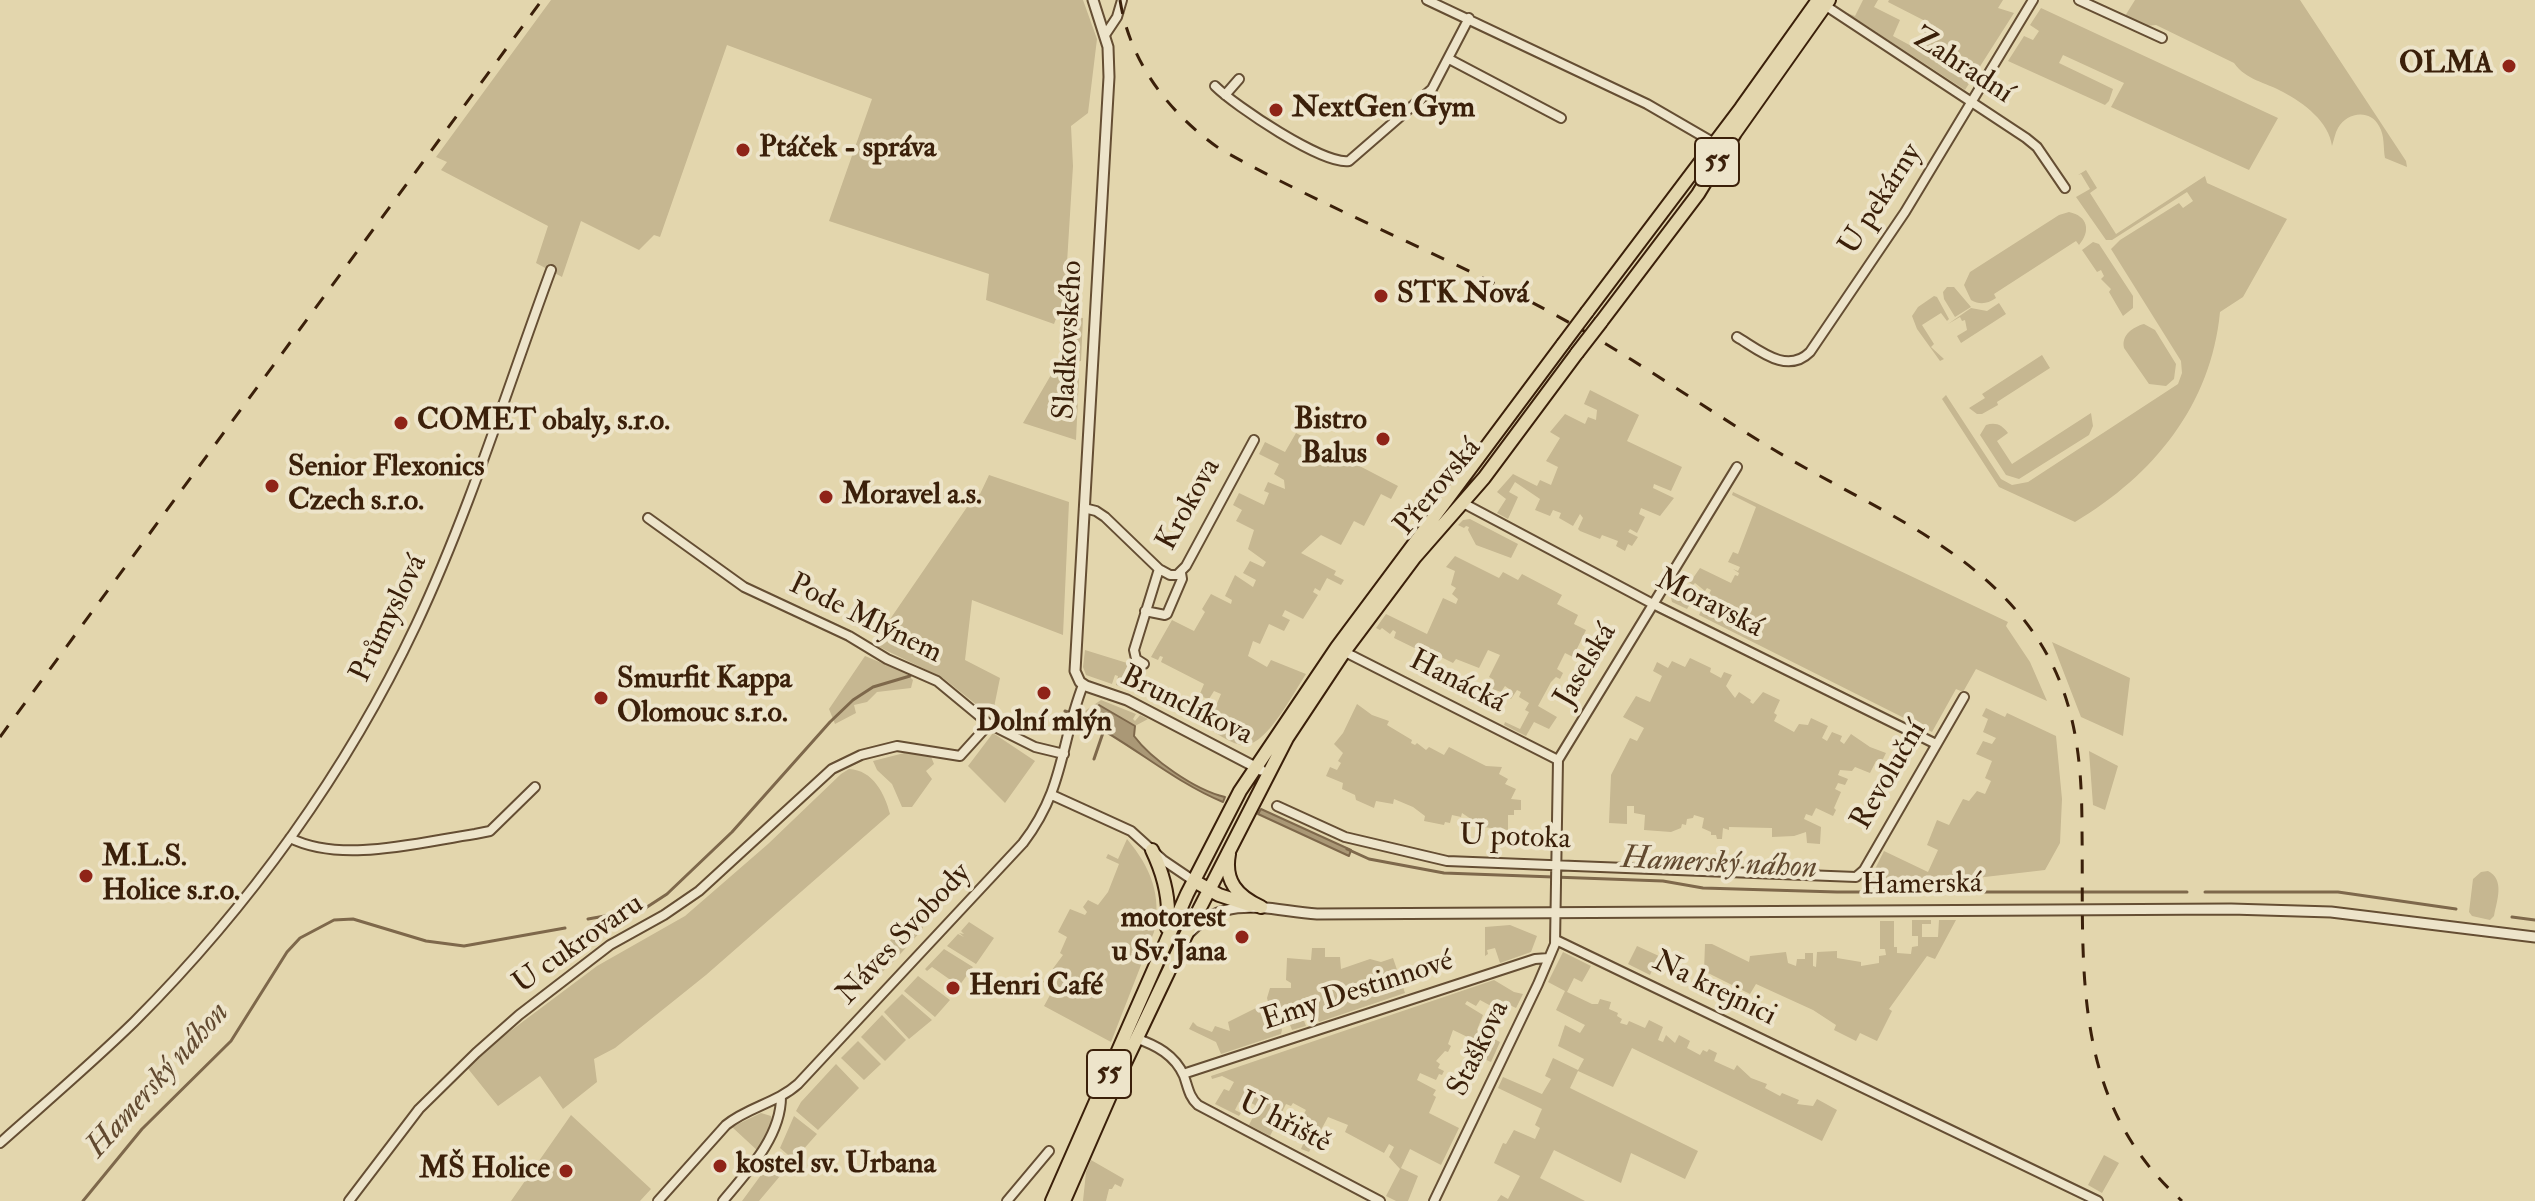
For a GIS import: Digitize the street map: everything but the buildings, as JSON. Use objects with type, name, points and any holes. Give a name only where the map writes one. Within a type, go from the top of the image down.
[{"type":"main road","name":"Přerovská","points":[[1064,1201],[1132,1036],[1163,947],[1240,791],[1262,771],[1292,730],[1340,650],[1563,344],[1720,146],[1823,2]]},
{"type":"main road","name":"Přerovská","points":[[1340,650],[1463,503],[1698,194],[1720,146]]},
{"type":"main road","name":"Přerovská","points":[[1052,1201],[1132,1036],[1233,842],[1262,771]]},
{"type":"main road","points":[[1233,842],[1227,865],[1230,882],[1243,897],[1261,907]]},
{"type":"main road","points":[[1152,850],[1168,898],[1163,947]]},
{"type":"main road","points":[[1194,881],[1234,901],[1261,907]]},
{"type":"street","name":"Sladkovského","points":[[1083,685],[1076,676],[1075,668],[1109,77],[1105,35],[1093,0]]},
{"type":"street","points":[[1105,35],[1117,17],[1122,0]]},
{"type":"street","points":[[1427,0],[1672,116],[1720,146]]},
{"type":"street","name":"U pekárny","points":[[1737,337],[1780,361],[1792,363],[1804,358],[1897,224],[2033,0]]},
{"type":"street","points":[[2079,0],[2162,38]]},
{"type":"street","name":"Zahradní","points":[[1823,2],[2032,142],[2065,188]]},
{"type":"street","points":[[1215,86],[1253,116],[1327,157],[1339,162],[1349,161],[1429,93],[1469,18]]},
{"type":"street","points":[[1449,59],[1561,118]]},
{"type":"street","points":[[1225,95],[1239,79]]},
{"type":"street","name":"Průmyslová","points":[[0,1143],[83,1070],[163,992],[230,915],[290,838],[356,736],[420,616],[467,507],[551,270]]},
{"type":"street","name":"Krokova","points":[[1084,508],[1105,517],[1159,569],[1174,576],[1181,573],[1254,440]]},
{"type":"street","name":"Jaselská","points":[[1558,760],[1737,467]]},
{"type":"street","name":"Moravská","points":[[1463,503],[1653,604],[1936,744]]},
{"type":"street","name":"Pode Mlýnem","points":[[648,518],[744,587],[937,681],[989,724],[1035,747],[1064,754]]},
{"type":"street","name":"Krokova","points":[[1144,664],[1133,655],[1159,569]]},
{"type":"street","points":[[1145,611],[1167,614],[1182,579],[1181,573]]},
{"type":"street","name":"Hanácká","points":[[1340,650],[1558,760]]},
{"type":"street","name":"Náves Svobody","points":[[658,1201],[728,1123],[781,1097],[803,1079],[1013,854],[1036,825],[1052,795],[1083,685]]},
{"type":"street","name":"Brunclíkova","points":[[1083,685],[1135,704],[1262,771]]},
{"type":"street","name":"Revoluční","points":[[1856,877],[1864,870],[1964,697]]},
{"type":"street","name":"U cukrovaru","points":[[349,1201],[419,1109],[491,1039],[610,945],[699,891],[832,769],[861,755],[897,746],[960,756],[989,724]]},
{"type":"street","points":[[1555,913],[1558,760]]},
{"type":"street","points":[[290,838],[308,845],[355,850],[490,831],[535,787]]},
{"type":"street","points":[[1052,795],[1122,826],[1194,881]]},
{"type":"street","name":"U potoka","points":[[1277,806],[1345,837],[1447,861],[1856,877]]},
{"type":"street","name":"Hamerská","points":[[1184,939],[1203,920],[1218,911],[1235,907],[1317,914],[2284,909],[2345,913],[2535,937]]},
{"type":"street","name":"Staškova","points":[[1434,1201],[1549,958],[1556,940],[1555,913]]},
{"type":"street","name":"Na krejnici","points":[[1556,940],[2098,1201]]},
{"type":"street","name":"Emy Destinnové","points":[[1183,1074],[1535,959],[1549,958]]},
{"type":"street","points":[[1132,1036],[1172,1058],[1183,1074]]},
{"type":"street","name":"U hřiště","points":[[1183,1074],[1192,1099],[1198,1105],[1380,1201]]},
{"type":"street","points":[[723,1201],[763,1150],[780,1110],[781,1097]]},
{"type":"street","points":[[1007,1201],[1049,1151]]},
{"type":"shaded area","points":[[551,0],[1083,0],[1097,39],[1088,113],[1071,126],[1073,166],[1065,295],[1054,324],[986,300],[989,274],[829,221],[872,99],[727,45],[660,237],[654,235],[639,250],[581,221],[562,277],[536,263],[548,226],[441,170],[447,162],[436,157]]},
{"type":"shaded area","points":[[1863,0],[1878,0],[1874,7],[1900,20],[1893,36],[1915,48],[1929,23],[1889,0],[2003,0],[1998,8],[2014,13],[1965,90],[1847,13],[1855,16]]},
{"type":"shaded area","points":[[2135,0],[2300,0],[2407,167],[2385,158],[2381,130],[2370,117],[2358,115],[2347,119],[2338,128],[2332,146],[2321,121],[2291,96],[2250,77],[2234,63],[2156,25],[2146,26],[2125,16]]},
{"type":"shaded area","points":[[2041,8],[2278,118],[2249,170],[2111,107],[2124,83],[2063,55],[2059,63],[2113,89],[2105,105],[2008,61],[2024,36],[2033,40],[2039,31],[2030,25]]},
{"type":"shaded area","points":[[2086,170],[2097,188],[2090,193],[2116,234],[2205,176],[2207,183],[2287,219],[2243,297],[2220,312],[2205,377],[2174,434],[2130,482],[2075,522],[1999,487],[1942,399],[1946,395],[2001,479],[2012,485],[2028,482],[2178,384],[2182,373],[2181,361],[2111,249],[2120,240],[2179,203],[2183,208],[2193,201],[2187,192],[2112,240],[2106,240],[2076,197],[2090,189],[2081,174],[2078,175]]},
{"type":"shaded area","points":[[2069,212],[2080,217],[2086,225],[2079,245],[2076,241],[1994,294],[1996,298],[1993,300],[1980,303],[1971,300],[1964,285],[1970,272],[2059,215]]},
{"type":"shaded area","points":[[2093,242],[2099,244],[2133,296],[2133,308],[2123,316],[2109,292],[2111,289],[2101,279],[2104,276],[2101,270],[2097,272],[2082,250]]},
{"type":"shaded area","points":[[1947,287],[1954,287],[1971,307],[1955,317],[1944,299],[1943,292]]},
{"type":"shaded area","points":[[1934,296],[1949,319],[1947,321],[1941,313],[1922,325],[1934,344],[1931,347],[1944,359],[1940,361],[1917,329],[1912,316],[1918,307]]},
{"type":"shaded area","points":[[1999,303],[2006,314],[1961,343],[1957,336],[1967,330],[1965,320],[1962,321],[1960,317],[1948,324],[1971,308],[1987,311]]},
{"type":"shaded area","points":[[1073,317],[1083,318],[1081,361],[1058,364]]},
{"type":"shaded area","points":[[2144,324],[2155,330],[2176,364],[2174,379],[2166,386],[2149,384],[2124,348],[2124,339],[2129,332]]},
{"type":"shaded area","points":[[2042,355],[2050,368],[1982,414],[1969,408],[1985,398],[1982,394]]},
{"type":"shaded area","points":[[1055,368],[1079,378],[1076,440],[1023,423]]},
{"type":"shaded area","points":[[1590,390],[1639,415],[1627,441],[1682,467],[1671,491],[1654,484],[1653,488],[1674,498],[1660,516],[1641,508],[1639,514],[1645,517],[1637,533],[1630,529],[1628,532],[1638,537],[1632,546],[1628,544],[1625,551],[1616,546],[1618,541],[1602,535],[1600,539],[1580,531],[1583,518],[1580,514],[1573,526],[1559,518],[1561,513],[1553,510],[1550,516],[1535,510],[1540,499],[1515,482],[1509,492],[1518,497],[1508,519],[1497,513],[1506,499],[1497,492],[1513,474],[1537,486],[1540,480],[1551,485],[1558,467],[1546,461],[1560,438],[1550,432],[1565,414],[1585,424],[1588,417],[1596,420],[1597,410],[1584,404]]},
{"type":"shaded area","points":[[2091,413],[2093,426],[2089,435],[2019,479],[2006,475],[1980,435],[1986,425],[1996,424],[2003,428],[2008,433],[1997,441],[2012,464]]},
{"type":"shaded area","points":[[1296,433],[1398,486],[1391,499],[1381,494],[1364,526],[1354,521],[1341,545],[1321,535],[1301,553],[1336,571],[1334,575],[1344,580],[1341,585],[1327,578],[1320,591],[1315,588],[1313,592],[1318,595],[1303,619],[1285,610],[1282,616],[1290,620],[1284,631],[1269,624],[1260,644],[1253,641],[1248,656],[1267,667],[1271,660],[1306,674],[1263,736],[1241,745],[1207,727],[1221,694],[1214,691],[1209,699],[1199,696],[1204,684],[1161,662],[1163,657],[1160,656],[1158,660],[1151,657],[1172,620],[1194,631],[1211,594],[1231,604],[1232,600],[1225,596],[1235,575],[1253,587],[1256,580],[1243,573],[1250,561],[1263,567],[1266,562],[1248,549],[1254,530],[1236,521],[1242,510],[1233,505],[1239,493],[1264,505],[1269,493],[1264,491],[1268,482],[1285,489],[1284,480],[1274,474],[1279,464],[1259,454],[1265,442],[1285,452]]},
{"type":"shaded area","points":[[989,475],[1069,502],[1063,635],[972,600],[965,660],[1000,678],[992,717],[943,678],[873,644],[976,494],[980,494]]},
{"type":"shaded area","points":[[1733,492],[2008,622],[2006,626],[2030,662],[2047,701],[1976,669],[1963,692],[1956,689],[1932,732],[1699,615],[1711,590],[1707,588],[1705,591],[1687,581],[1678,598],[1690,604],[1687,609],[1672,602],[1670,594],[1684,572],[1693,578],[1700,568],[1731,583],[1735,575],[1738,576],[1739,573],[1733,569],[1738,571],[1740,567],[1728,562],[1733,552],[1738,554],[1756,507],[1732,495]]},
{"type":"shaded area","points":[[1470,519],[1518,544],[1511,558],[1476,545],[1469,527],[1458,525]]},
{"type":"shaded area","points":[[1455,556],[1499,578],[1503,572],[1518,580],[1522,574],[1562,595],[1557,604],[1578,615],[1574,624],[1586,630],[1573,657],[1565,653],[1557,669],[1563,673],[1560,679],[1556,677],[1551,682],[1538,706],[1557,717],[1549,729],[1534,722],[1526,736],[1504,725],[1505,722],[1520,729],[1529,712],[1525,710],[1529,703],[1519,697],[1521,692],[1517,690],[1511,699],[1506,695],[1509,689],[1505,686],[1501,692],[1490,688],[1494,680],[1489,677],[1500,655],[1488,650],[1479,668],[1456,659],[1453,663],[1441,657],[1439,660],[1394,638],[1396,632],[1393,630],[1390,634],[1376,628],[1386,614],[1427,634],[1443,598],[1456,604],[1458,599],[1452,594],[1456,588],[1451,585],[1455,571],[1446,567]]},
{"type":"shaded area","points":[[2052,642],[2130,678],[2123,736],[2081,717]]},
{"type":"shaded area","points":[[1085,650],[1140,667],[1130,690],[1116,685],[1118,676],[1115,675],[1112,684],[1086,675],[1083,667]]},
{"type":"shaded area","points":[[865,656],[906,673],[913,680],[911,688],[877,692],[867,702],[854,705],[856,713],[835,724],[829,709]]},
{"type":"shaded area","points":[[1690,658],[1711,668],[1710,672],[1721,678],[1724,672],[1732,675],[1726,686],[1735,698],[1739,692],[1753,704],[1763,692],[1780,700],[1774,721],[1794,732],[1799,724],[1808,725],[1811,718],[1828,726],[1822,738],[1827,741],[1832,732],[1842,736],[1840,741],[1844,744],[1851,734],[1886,753],[1881,763],[1876,761],[1870,773],[1855,767],[1852,771],[1840,770],[1838,775],[1848,779],[1845,785],[1838,783],[1835,789],[1841,792],[1833,816],[1816,808],[1812,816],[1806,814],[1804,819],[1821,827],[1820,844],[1807,843],[1806,832],[1772,837],[1772,828],[1723,828],[1722,839],[1717,839],[1716,835],[1702,828],[1704,818],[1694,815],[1687,819],[1686,825],[1682,824],[1681,828],[1671,832],[1644,830],[1645,815],[1634,813],[1634,806],[1627,806],[1627,824],[1609,823],[1611,775],[1630,738],[1637,741],[1644,728],[1623,717],[1636,696],[1650,702],[1662,676],[1653,671],[1657,662],[1668,668],[1672,661],[1685,667]]},
{"type":"shaded area","points":[[1101,700],[1136,714],[1135,721],[1140,715],[1148,719],[1135,726],[1099,705],[1091,715],[1082,713]]},
{"type":"shaded area","points":[[1357,704],[1372,715],[1389,721],[1387,725],[1426,750],[1429,747],[1444,755],[1449,747],[1486,766],[1502,767],[1499,774],[1508,779],[1505,784],[1516,789],[1511,799],[1521,800],[1521,810],[1514,810],[1514,815],[1508,815],[1508,830],[1483,827],[1462,813],[1461,817],[1452,815],[1450,823],[1445,822],[1444,825],[1424,821],[1425,816],[1413,807],[1394,799],[1393,804],[1376,801],[1374,808],[1342,789],[1343,783],[1326,776],[1330,767],[1337,770],[1341,763],[1338,761],[1343,753],[1334,744]]},
{"type":"shaded area","points":[[1099,705],[1135,726],[1134,736],[1162,764],[1201,788],[1225,797],[1223,802],[1186,784],[1081,718],[1082,713],[1091,715]]},
{"type":"shaded area","points":[[1986,708],[2005,717],[2007,713],[2056,736],[2062,799],[2060,843],[2045,870],[1933,883],[1871,877],[1884,851],[1928,872],[1938,850],[1927,845],[1937,820],[1949,825],[1963,799],[1969,801],[1977,791],[1985,794],[1991,781],[1985,778],[1992,761],[1976,754],[1983,741],[1992,744],[1996,738],[1983,732],[1988,719],[1982,716]]},
{"type":"shaded area","points":[[993,733],[1035,761],[1005,803],[968,766]]},
{"type":"shaded area","points":[[2089,751],[2118,766],[2105,810],[2093,805]]},
{"type":"shaded area","points":[[908,752],[930,754],[934,764],[926,771],[932,779],[912,807],[902,807],[892,784],[877,770],[873,761]]},
{"type":"shaded area","points":[[849,769],[865,774],[877,784],[890,814],[706,975],[615,1048],[594,1059],[597,1082],[563,1109],[540,1076],[498,1106],[465,1065],[597,966],[685,916]]},
{"type":"shaded area","points":[[1261,809],[1351,850],[1349,856],[1258,814]]},
{"type":"shaded area","points":[[1127,839],[1152,882],[1156,919],[1154,932],[1111,1042],[1044,1006],[1050,995],[1047,992],[1050,986],[1043,982],[1063,955],[1060,953],[1067,937],[1058,932],[1070,909],[1085,915],[1087,912],[1083,907],[1088,900],[1098,905],[1108,892],[1119,864],[1106,858],[1108,854],[1118,859]]},
{"type":"shaded area","points":[[2488,871],[2498,885],[2494,916],[2490,920],[2472,916],[2469,912],[2473,879],[2481,872]]},
{"type":"shaded area","points":[[920,912],[926,918],[922,930],[892,963],[879,951]]},
{"type":"shaded area","points":[[1912,920],[1931,920],[1931,924],[1922,924],[1922,937],[1938,937],[1939,920],[1956,920],[1935,959],[1927,956],[1889,1009],[1892,1011],[1877,1041],[1860,1033],[1856,1041],[1834,1030],[1836,1025],[1813,1010],[1756,984],[1750,994],[1704,971],[1705,944],[1712,944],[1749,962],[1750,956],[1786,952],[1788,963],[1796,966],[1797,959],[1805,959],[1805,953],[1813,953],[1813,966],[1816,967],[1817,952],[1837,951],[1837,958],[1861,962],[1861,966],[1879,963],[1879,956],[1886,955],[1885,949],[1880,949],[1880,921],[1894,921],[1894,947],[1897,947],[1897,953],[1911,954],[1912,947],[1918,946],[1918,936],[1912,936]]},
{"type":"shaded area","points":[[969,922],[994,938],[976,964],[947,946],[958,934],[964,937],[959,933],[964,934],[961,931]]},
{"type":"shaded area","points":[[1510,925],[1537,936],[1531,952],[1500,963],[1495,948],[1487,950],[1485,956],[1485,927]]},
{"type":"shaded area","points":[[1637,946],[1659,956],[1650,975],[1628,964]]},
{"type":"shaded area","points":[[1312,948],[1325,948],[1325,957],[1340,957],[1341,969],[1370,959],[1381,962],[1393,958],[1405,993],[1319,1022],[1312,1003],[1299,1007],[1306,1026],[1292,1030],[1286,1014],[1278,1017],[1281,1034],[1221,1054],[1216,1042],[1189,1029],[1193,1022],[1212,1032],[1215,1026],[1230,1031],[1228,1022],[1268,1002],[1270,988],[1291,988],[1291,983],[1286,980],[1287,958],[1311,960]]},
{"type":"shaded area","points":[[944,949],[973,967],[959,986],[932,967],[927,971],[925,969]]},
{"type":"shaded area","points":[[1563,952],[1591,966],[1582,982],[1574,978],[1567,992],[1592,1004],[1598,1004],[1600,999],[1611,1002],[1609,1009],[1618,1013],[1617,1016],[1622,1019],[1620,1023],[1627,1025],[1629,1021],[1645,1028],[1649,1020],[1663,1027],[1658,1040],[1663,1042],[1666,1035],[1675,1043],[1679,1035],[1690,1041],[1687,1048],[1700,1055],[1703,1050],[1707,1052],[1709,1049],[1717,1053],[1714,1061],[1734,1070],[1737,1065],[1780,1096],[1782,1093],[1799,1100],[1797,1104],[1813,1106],[1817,1099],[1837,1110],[1822,1141],[1632,1048],[1613,1087],[1578,1071],[1570,1088],[1698,1151],[1685,1179],[1631,1153],[1621,1183],[1554,1150],[1540,1178],[1585,1201],[1497,1201],[1501,1195],[1508,1199],[1520,1176],[1494,1163],[1503,1143],[1506,1144],[1514,1130],[1535,1139],[1540,1128],[1535,1125],[1542,1109],[1498,1088],[1503,1077],[1542,1094],[1551,1079],[1545,1076],[1553,1058],[1578,1070],[1584,1059],[1558,1046],[1565,1025],[1580,1033],[1585,1025],[1556,1010],[1565,991],[1548,982]]},
{"type":"shaded area","points":[[876,954],[887,967],[865,991],[852,978]]},
{"type":"shaded area","points":[[918,976],[950,1000],[935,1017],[904,991]]},
{"type":"shaded area","points":[[1494,980],[1523,994],[1516,1008],[1497,999],[1491,1006],[1480,1000],[1476,1006],[1467,1001],[1465,1004],[1483,1015],[1477,1030],[1500,1042],[1491,1062],[1475,1055],[1480,1043],[1453,1030],[1448,1052],[1445,1051],[1436,1061],[1440,1064],[1438,1068],[1444,1071],[1442,1075],[1439,1074],[1436,1080],[1420,1073],[1417,1080],[1436,1090],[1429,1113],[1459,1128],[1441,1165],[1410,1149],[1401,1168],[1418,1176],[1408,1201],[1396,1201],[1386,1196],[1400,1169],[1389,1157],[1394,1147],[1389,1144],[1384,1153],[1345,1132],[1348,1125],[1328,1117],[1309,1152],[1301,1149],[1304,1142],[1309,1144],[1314,1133],[1310,1131],[1308,1135],[1296,1129],[1306,1110],[1293,1103],[1291,1106],[1286,1104],[1270,1136],[1249,1125],[1256,1111],[1255,1105],[1239,1102],[1235,1110],[1241,1113],[1239,1116],[1215,1104],[1224,1089],[1229,1091],[1234,1082],[1222,1076],[1212,1079],[1211,1076]]},
{"type":"shaded area","points":[[902,994],[932,1020],[909,1039],[884,1012]]},
{"type":"shaded area","points":[[882,1015],[906,1040],[885,1061],[861,1037]]},
{"type":"shaded area","points":[[858,1041],[881,1064],[864,1080],[841,1058]]},
{"type":"shaded area","points":[[836,1064],[859,1088],[818,1130],[796,1111]]},
{"type":"shaded area","points":[[761,1113],[771,1116],[772,1123],[759,1152],[732,1127]]},
{"type":"shaded area","points":[[571,1115],[651,1189],[640,1201],[511,1201]]},
{"type":"shaded area","points":[[794,1116],[817,1134],[794,1160],[780,1148]]},
{"type":"shaded area","points":[[778,1152],[791,1163],[759,1201],[742,1201]]},
{"type":"shaded area","points":[[2104,1155],[2119,1163],[2102,1193],[2088,1185]]},
{"type":"shaded area","points":[[1091,1160],[1124,1179],[1121,1187],[1115,1184],[1109,1189],[1106,1201],[1083,1201],[1086,1172]]},
{"type":"waterway","name":"Hamerský náhon","points":[[588,919],[644,909],[667,894],[732,832],[853,700],[873,687],[910,676]]},
{"type":"waterway","points":[[1094,759],[1105,727]]},
{"type":"waterway","name":"Hamerský náhon","points":[[1347,849],[1369,859],[1444,873],[1663,881],[1703,888],[1837,892],[2187,892]]},
{"type":"waterway","name":"Hamerský náhon","points":[[2205,892],[2338,892],[2456,909]]},
{"type":"waterway","name":"Hamerský náhon","points":[[2512,917],[2535,920]]},
{"type":"waterway","name":"Hamerský náhon","points":[[83,1201],[142,1129],[231,1041],[287,952],[300,938],[334,920],[353,919],[426,941],[464,946],[565,928]]},
{"type":"railway","points":[[0,737],[542,0]]},
{"type":"railway","points":[[1120,0],[1133,45],[1155,85],[1184,119],[1220,149],[1579,328],[1776,451],[1930,538],[1966,563],[1998,591],[2027,624],[2051,662],[2073,723],[2081,787],[2085,981],[2090,1029],[2101,1075],[2119,1120],[2145,1162],[2182,1201]]},
{"type":"place","name":"OLMA","points":[[2509,66]]},
{"type":"place","name":"NextGen Gym","points":[[1276,110]]},
{"type":"place","name":"Ptáček - správa","points":[[743,150]]},
{"type":"place","name":"STK Nová","points":[[1381,296]]},
{"type":"place","name":"COMET obaly, s.r.o.","points":[[401,423]]},
{"type":"place","name":"Bistro Balus","points":[[1383,439]]},
{"type":"place","name":"Senior Flexonics Czech s.r.o.","points":[[272,486]]},
{"type":"place","name":"Moravel a.s.","points":[[826,497]]},
{"type":"place","name":"Dolní mlýn","points":[[1044,693]]},
{"type":"place","name":"Smurfit Kappa Olomouc s.r.o.","points":[[601,698]]},
{"type":"place","name":"M.L.S. Holice s.r.o.","points":[[86,876]]},
{"type":"place","name":"motorest u Sv. Jana","points":[[1242,937]]},
{"type":"place","name":"Henri Café","points":[[953,988]]},
{"type":"place","name":"kostel sv. Urbana","points":[[720,1166]]},
{"type":"place","name":"MŠ Holice","points":[[566,1171]]}]
